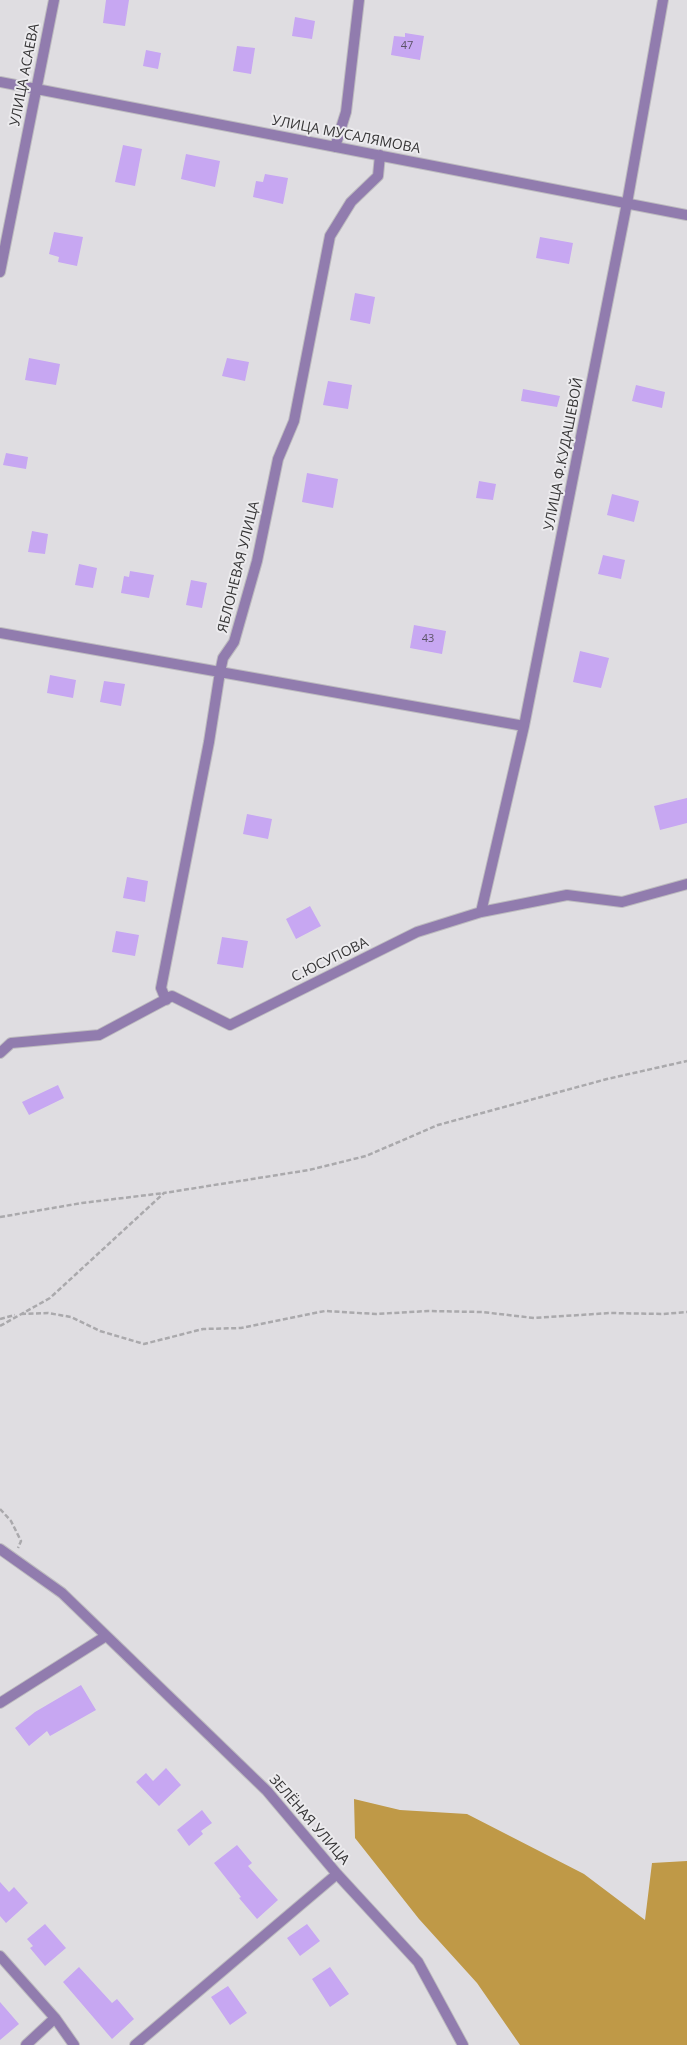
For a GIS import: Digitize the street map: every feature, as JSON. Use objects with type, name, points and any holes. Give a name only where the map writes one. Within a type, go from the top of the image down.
[{"type":"street","name":"УЛИЦА АСАЕВА","points":[[0,272],[54,0]]},
{"type":"street","points":[[335,147],[346,112],[359,0]]},
{"type":"street","name":"УЛИЦА Ф.КУДАШЕВОЙ","points":[[481,912],[524,726],[627,203],[663,0]]},
{"type":"street","name":"УЛИЦА МУСАЛЯМОВА","points":[[0,82],[687,215]]},
{"type":"street","name":"ЯБЛОНЕВАЯ УЛИЦА","points":[[166,1000],[161,988],[209,742],[220,672],[224,658],[234,642],[257,561],[278,459],[294,421],[330,236],[351,202],[378,176],[380,156]]},
{"type":"street","points":[[0,633],[524,726]]},
{"type":"street","name":"С.ЮСУПОВА","points":[[166,1000],[172,996],[230,1025],[417,932],[481,912],[567,895],[622,902],[687,884]]},
{"type":"street","points":[[0,1053],[11,1043],[100,1034],[166,1000]]},
{"type":"street","name":"ЗЕЛЁНАЯ УЛИЦА","points":[[0,1548],[62,1593],[267,1791],[337,1874],[418,1962],[463,2045]]},
{"type":"street","points":[[0,1704],[106,1636]]},
{"type":"street","points":[[135,2045],[337,1874]]},
{"type":"street","points":[[0,1956],[55,2018],[74,2045]]},
{"type":"street","points":[[26,2045],[55,2018]]},
{"type":"path","points":[[0,1217],[82,1203],[164,1193],[309,1170],[366,1156],[438,1125],[607,1080],[687,1061]]},
{"type":"path","points":[[0,1326],[50,1298],[164,1193]]},
{"type":"path","points":[[0,1319],[20,1314],[48,1313],[71,1317],[100,1331],[144,1344],[203,1329],[241,1328],[325,1311],[376,1314],[428,1311],[482,1312],[534,1318],[610,1313],[663,1314],[687,1312]]},
{"type":"path","points":[[0,1509],[11,1521],[21,1541],[14,1557]]},
{"type":"shaded area","points":[[354,1799],[400,1810],[467,1814],[584,1874],[645,1920],[652,1863],[687,1861],[687,2045],[520,2045],[477,1983],[419,1919],[355,1838]]},
{"type":"building","points":[[106,0],[129,0],[125,26],[103,23]]},
{"type":"building","points":[[295,17],[315,21],[312,39],[292,36]]},
{"type":"building","points":[[405,33],[424,36],[420,60],[391,55],[394,36],[405,37]]},
{"type":"building","points":[[237,46],[255,48],[251,74],[233,71]]},
{"type":"building","points":[[146,50],[161,53],[158,69],[143,66]]},
{"type":"building","points":[[123,145],[142,149],[135,186],[115,182]]},
{"type":"building","points":[[186,154],[220,161],[215,187],[181,179]]},
{"type":"building","points":[[265,174],[288,178],[283,204],[253,197],[256,181],[263,182]]},
{"type":"building","points":[[54,232],[83,237],[77,266],[58,262],[59,257],[49,254]]},
{"type":"building","points":[[540,237],[573,243],[569,264],[536,258]]},
{"type":"building","points":[[355,293],[375,297],[370,324],[350,320]]},
{"type":"building","points":[[29,358],[60,364],[56,385],[25,380]]},
{"type":"building","points":[[227,358],[249,362],[245,381],[222,376]]},
{"type":"building","points":[[328,381],[352,385],[348,409],[323,405]]},
{"type":"building","points":[[636,385],[665,392],[662,408],[632,401]]},
{"type":"building","points":[[523,389],[560,396],[557,407],[521,401]]},
{"type":"building","points":[[6,453],[28,457],[26,469],[3,465]]},
{"type":"building","points":[[307,473],[338,479],[333,508],[302,502]]},
{"type":"building","points":[[479,481],[496,484],[493,500],[476,498]]},
{"type":"building","points":[[612,494],[639,501],[634,522],[607,515]]},
{"type":"building","points":[[32,531],[48,534],[45,554],[28,552]]},
{"type":"building","points":[[603,555],[625,560],[621,579],[598,574]]},
{"type":"building","points":[[79,564],[97,568],[93,588],[75,585]]},
{"type":"building","points":[[130,571],[154,575],[149,598],[121,593],[124,576],[129,577]]},
{"type":"building","points":[[191,580],[207,583],[202,608],[186,605]]},
{"type":"building","points":[[414,625],[446,631],[442,654],[410,648]]},
{"type":"building","points":[[580,651],[609,658],[601,688],[573,682]]},
{"type":"building","points":[[50,675],[76,680],[73,698],[47,693]]},
{"type":"building","points":[[104,681],[125,684],[121,706],[100,702]]},
{"type":"building","points":[[687,798],[687,823],[660,830],[654,806]]},
{"type":"building","points":[[247,814],[272,819],[268,839],[243,834]]},
{"type":"building","points":[[127,877],[148,881],[145,902],[123,898]]},
{"type":"building","points":[[310,906],[321,926],[296,939],[286,919]]},
{"type":"building","points":[[116,931],[139,935],[135,956],[112,952]]},
{"type":"building","points":[[222,937],[248,941],[243,968],[217,964]]},
{"type":"building","points":[[58,1085],[64,1098],[29,1115],[22,1102]]},
{"type":"building","points":[[81,1685],[96,1710],[50,1736],[47,1731],[29,1746],[15,1728],[35,1712]]},
{"type":"building","points":[[166,1768],[181,1785],[159,1806],[136,1782],[146,1773],[153,1781]]},
{"type":"building","points":[[202,1810],[212,1823],[201,1831],[203,1834],[189,1846],[177,1830]]},
{"type":"building","points":[[237,1845],[252,1863],[248,1866],[278,1900],[257,1919],[214,1863]]},
{"type":"building","points":[[0,1882],[9,1892],[14,1887],[28,1903],[6,1923],[0,1916]]},
{"type":"building","points":[[45,1924],[66,1948],[45,1966],[30,1948],[33,1946],[27,1939]]},
{"type":"building","points":[[307,1924],[320,1941],[300,1956],[287,1938]]},
{"type":"building","points":[[79,1967],[112,2003],[117,1999],[134,2019],[112,2039],[63,1982]]},
{"type":"building","points":[[330,1967],[349,1994],[330,2007],[312,1979]]},
{"type":"building","points":[[228,1986],[247,2013],[230,2025],[211,1997]]},
{"type":"building","points":[[0,2002],[19,2024],[0,2040]]}]
